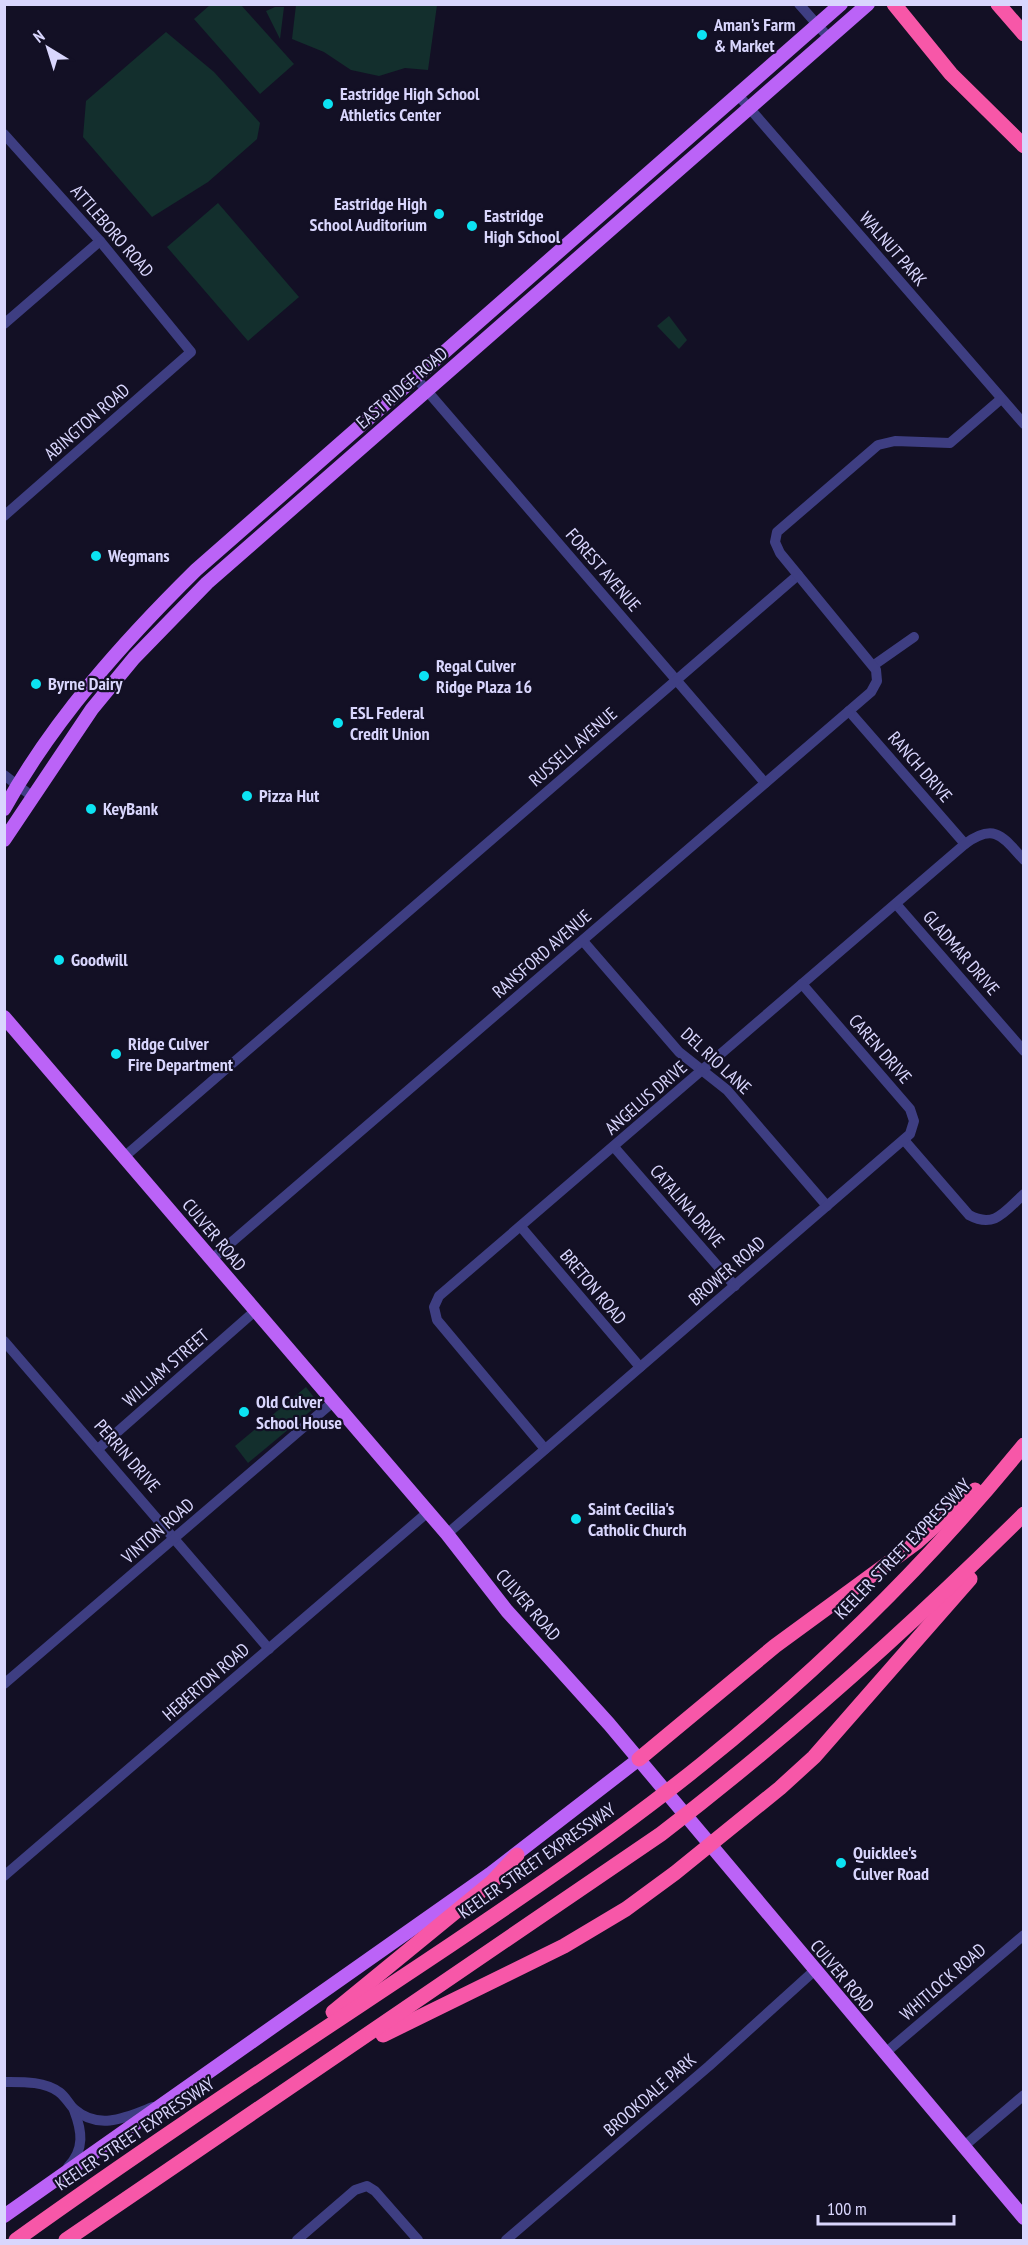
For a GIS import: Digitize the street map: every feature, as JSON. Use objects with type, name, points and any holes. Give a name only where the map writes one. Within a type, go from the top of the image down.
[{"type":"highway","points":[[894,4],[951,74],[1023,146]]},
{"type":"highway","points":[[998,4],[1023,34]]},
{"type":"highway","points":[[639,1759],[775,1646],[938,1525],[1023,1442]]},
{"type":"highway","name":"KEELER STREET EXPRESSWAY","points":[[16,2241],[216,2102],[550,1877],[640,1813],[694,1771],[781,1696],[891,1593],[965,1515],[1023,1442]]},
{"type":"highway","points":[[66,2241],[661,1834],[714,1794],[862,1670],[1023,1516]]},
{"type":"highway","points":[[298,2082],[438,2007],[588,1932],[636,1902],[710,1845],[780,1788],[823,1748],[1023,1516]]},
{"type":"highway","points":[[216,2102],[378,1977],[492,1882],[518,1854]]},
{"type":"main road","name":"EAST RIDGE ROAD","points":[[4,809],[83,694],[158,608],[227,542],[841,4]]},
{"type":"main road","name":"EAST RIDGE ROAD","points":[[4,840],[92,709],[172,618],[243,549],[866,7]]},
{"type":"main road","name":"CULVER ROAD","points":[[4,1017],[447,1534],[507,1611],[639,1759],[814,1971],[1023,2218]]},
{"type":"main road","points":[[4,2216],[518,1854],[639,1759]]},
{"type":"street","points":[[800,4],[830,39]]},
{"type":"street","name":"WALNUT PARK","points":[[738,95],[1023,424]]},
{"type":"street","name":"ATTLEBORO ROAD","points":[[4,134],[100,241],[191,352]]},
{"type":"street","points":[[4,324],[100,241]]},
{"type":"street","name":"ABINGTON ROAD","points":[[4,516],[191,352]]},
{"type":"street","name":"FOREST AVENUE","points":[[416,378],[765,783]]},
{"type":"street","points":[[914,637],[874,665],[798,575],[775,542],[777,532],[878,445],[895,441],[951,443],[1002,399]]},
{"type":"street","name":"RUSSELL AVENUE","points":[[124,1157],[798,575]]},
{"type":"street","name":"RANSFORD AVENUE","points":[[212,1260],[849,711],[875,687],[878,676],[874,665]]},
{"type":"street","name":"RANCH DRIVE","points":[[849,711],[965,844]]},
{"type":"street","points":[[4,775],[33,797]]},
{"type":"street","name":"ANGELUS DRIVE","points":[[545,1449],[445,1331],[434,1314],[439,1296],[965,844],[981,834],[994,833],[1006,839],[1023,860]]},
{"type":"street","name":"GLADMAR DRIVE","points":[[896,904],[1023,1052]]},
{"type":"street","name":"DEL RIO LANE","points":[[583,941],[678,1052],[727,1089],[827,1206]]},
{"type":"street","name":"CAREN DRIVE","points":[[802,984],[910,1109],[914,1128],[904,1140]]},
{"type":"street","points":[[904,1140],[969,1215],[979,1220],[988,1221],[997,1217],[1023,1194]]},
{"type":"street","name":"BROWER ROAD","points":[[447,1534],[904,1140]]},
{"type":"street","name":"CATALINA DRIVE","points":[[614,1147],[735,1286]]},
{"type":"street","name":"BRETON ROAD","points":[[521,1227],[640,1367]]},
{"type":"street","name":"WILLIAM STREET","points":[[98,1449],[255,1311]]},
{"type":"street","name":"PERRIN DRIVE","points":[[4,1341],[176,1538],[269,1649]]},
{"type":"street","name":"VINTON ROAD","points":[[4,1684],[333,1402]]},
{"type":"street","name":"HEBERTON ROAD","points":[[4,1876],[428,1512]]},
{"type":"street","name":"WHITLOCK ROAD","points":[[884,2054],[1023,1935]]},
{"type":"street","name":"BROOKDALE PARK","points":[[506,2241],[814,1971]]},
{"type":"street","points":[[4,2082],[30,2082],[47,2086],[60,2092],[74,2109],[88,2118],[103,2122],[118,2121],[164,2103]]},
{"type":"street","points":[[963,2147],[1023,2096]]},
{"type":"street","points":[[56,2180],[77,2157],[81,2144],[81,2130],[74,2109]]},
{"type":"street","points":[[297,2241],[362,2187],[373,2189],[418,2241]]},
{"type":"green space","points":[[210,5],[241,5],[294,64],[260,94],[194,19]]},
{"type":"green space","points":[[296,5],[437,5],[428,70],[405,68],[379,76],[351,70],[324,52],[292,39]]},
{"type":"green space","points":[[275,7],[284,7],[280,39],[266,11]]},
{"type":"green space","points":[[166,32],[214,72],[260,123],[257,139],[208,182],[152,217],[83,137],[86,101]]},
{"type":"green space","points":[[218,203],[299,297],[248,341],[167,247]]},
{"type":"green space","points":[[669,316],[687,340],[679,349],[657,326]]},
{"type":"green space","points":[[306,1387],[319,1404],[248,1463],[235,1446]]},
{"type":"place","name":"Aman's Farm & Market","points":[[702,35]]},
{"type":"place","name":"Eastridge High School Athletics Center","points":[[328,104]]},
{"type":"place","name":"Eastridge High School Auditorium","points":[[439,214]]},
{"type":"place","name":"Eastridge High School","points":[[472,226]]},
{"type":"place","name":"Wegmans","points":[[96,556]]},
{"type":"place","name":"Regal Culver Ridge Plaza 16","points":[[424,676]]},
{"type":"place","name":"Byrne Dairy","points":[[36,684]]},
{"type":"place","name":"ESL Federal Credit Union","points":[[338,723]]},
{"type":"place","name":"Pizza Hut","points":[[247,796]]},
{"type":"place","name":"KeyBank","points":[[91,809]]},
{"type":"place","name":"Goodwill","points":[[59,960]]},
{"type":"place","name":"Ridge Culver Fire Department","points":[[116,1054]]},
{"type":"place","name":"Old Culver School House","points":[[244,1412]]},
{"type":"place","name":"Saint Cecilia's Catholic Church","points":[[576,1519]]},
{"type":"place","name":"Quicklee's Culver Road","points":[[841,1863]]}]
